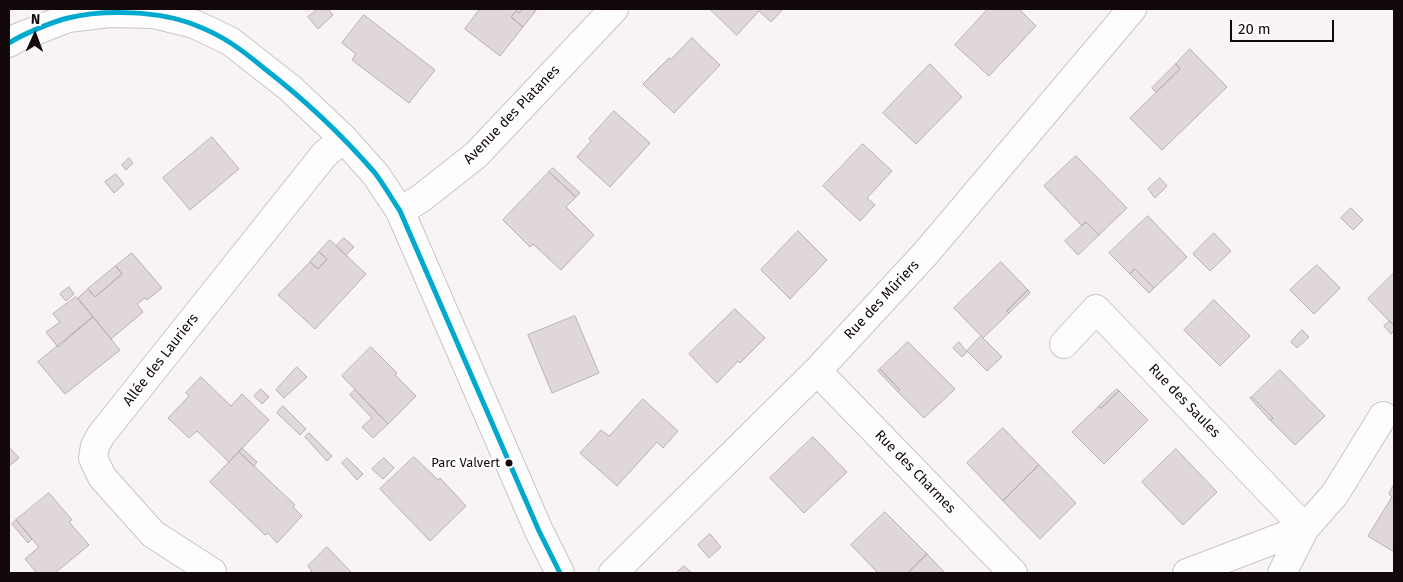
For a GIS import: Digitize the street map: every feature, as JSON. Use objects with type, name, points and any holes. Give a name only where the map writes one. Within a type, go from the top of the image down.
[{"type":"street","name":"Avenue des Platanes","points":[[400,211],[420,199],[476,155],[614,9]]},
{"type":"street","name":"Rue des Mûriers","points":[[613,573],[817,371],[926,253],[1132,9]]},
{"type":"street","points":[[9,43],[68,18],[109,13],[153,14],[194,24],[230,40],[290,88],[344,138],[376,175],[400,211],[539,530],[560,573]]},
{"type":"street","name":"Allée des Lauriers","points":[[212,572],[153,534],[102,477],[93,458],[95,446],[101,435],[324,155],[344,138]]},
{"type":"street","name":"Rue des Saules","points":[[1064,344],[1096,309],[1305,528]]},
{"type":"street","name":"Rue des Charmes","points":[[817,371],[1013,573]]},
{"type":"street","points":[[1282,573],[1305,528],[1335,494],[1383,416]]},
{"type":"street","points":[[1187,573],[1305,528]]},
{"type":"building","points":[[318,9],[328,9],[333,15],[318,29],[308,17]]},
{"type":"building","points":[[480,9],[523,9],[519,13],[516,11],[511,17],[523,27],[500,56],[465,29]]},
{"type":"building","points":[[523,9],[537,9],[523,27],[511,17],[516,11],[519,13]]},
{"type":"building","points":[[710,9],[783,9],[771,22],[759,11],[737,35]]},
{"type":"building","points":[[988,9],[1019,9],[1036,26],[989,76],[955,45]]},
{"type":"building","points":[[364,15],[435,70],[409,103],[352,60],[356,54],[342,43]]},
{"type":"building","points":[[692,38],[720,65],[674,113],[643,84]]},
{"type":"building","points":[[1190,49],[1227,87],[1162,150],[1130,118],[1180,69],[1176,64]]},
{"type":"building","points":[[930,64],[962,97],[916,144],[883,113]]},
{"type":"building","points":[[1176,64],[1180,69],[1156,92],[1152,88]]},
{"type":"building","points":[[614,111],[650,143],[610,187],[577,157],[591,141],[589,139]]},
{"type":"building","points":[[212,137],[239,169],[190,210],[163,178]]},
{"type":"building","points":[[863,144],[892,171],[867,198],[875,205],[860,221],[823,186]]},
{"type":"building","points":[[1076,156],[1127,208],[1099,235],[1086,222],[1082,226],[1044,186]]},
{"type":"building","points":[[129,158],[133,163],[126,170],[122,165]]},
{"type":"building","points":[[553,168],[580,193],[576,197],[549,172]]},
{"type":"building","points":[[549,172],[576,197],[566,207],[594,235],[561,270],[533,244],[530,247],[503,220]]},
{"type":"building","points":[[116,174],[124,184],[114,193],[105,182]]},
{"type":"building","points":[[1160,178],[1167,186],[1155,198],[1148,189]]},
{"type":"building","points":[[1351,208],[1363,220],[1353,230],[1341,218]]},
{"type":"building","points":[[1148,216],[1187,257],[1154,288],[1135,269],[1130,274],[1109,253]]},
{"type":"building","points":[[1086,222],[1099,235],[1078,255],[1065,241]]},
{"type":"building","points":[[798,231],[827,260],[790,299],[761,270]]},
{"type":"building","points":[[1214,233],[1231,251],[1210,271],[1193,254]]},
{"type":"building","points":[[344,238],[354,247],[346,255],[336,246]]},
{"type":"building","points":[[330,240],[366,274],[315,329],[278,295],[310,262],[318,269],[327,259],[319,252]]},
{"type":"building","points":[[319,252],[327,259],[318,269],[310,262]]},
{"type":"building","points":[[132,253],[162,288],[147,300],[145,298],[137,304],[143,312],[111,339],[78,298],[88,289],[95,297],[122,274],[116,266]]},
{"type":"building","points":[[1001,262],[1028,290],[1007,311],[1009,313],[983,338],[954,308]]},
{"type":"building","points":[[1317,265],[1340,288],[1314,314],[1290,290]]},
{"type":"building","points":[[116,266],[122,274],[95,297],[88,289]]},
{"type":"building","points":[[1135,269],[1154,288],[1149,293],[1130,274]]},
{"type":"building","points":[[1394,273],[1394,326],[1368,299]]},
{"type":"building","points":[[69,287],[74,294],[66,301],[60,294]]},
{"type":"building","points":[[1028,290],[1030,293],[1009,313],[1007,311]]},
{"type":"building","points":[[76,297],[93,317],[58,347],[46,332],[60,322],[53,314]]},
{"type":"building","points":[[1214,300],[1250,336],[1220,366],[1184,330]]},
{"type":"building","points":[[735,309],[765,338],[740,363],[738,361],[717,383],[689,354]]},
{"type":"building","points":[[575,316],[599,373],[552,393],[528,335]]},
{"type":"building","points":[[93,317],[120,350],[65,394],[38,362]]},
{"type":"building","points":[[1390,321],[1394,326],[1394,331],[1391,334],[1384,326]]},
{"type":"building","points":[[1302,330],[1309,337],[1297,348],[1291,342]]},
{"type":"building","points":[[981,336],[1002,357],[987,371],[967,351]]},
{"type":"building","points":[[908,342],[955,389],[924,418],[898,392],[900,390],[880,369]]},
{"type":"building","points":[[959,342],[967,352],[962,357],[953,348]]},
{"type":"building","points":[[371,347],[397,373],[395,375],[416,396],[388,424],[342,376]]},
{"type":"building","points":[[297,367],[307,377],[284,398],[276,390]]},
{"type":"building","points":[[880,369],[900,390],[898,392],[878,371]]},
{"type":"building","points":[[1280,370],[1325,416],[1295,445],[1270,420],[1273,418],[1252,397]]},
{"type":"building","points":[[201,377],[231,406],[242,394],[269,420],[229,462],[197,431],[189,438],[168,418],[189,396],[186,393]]},
{"type":"building","points":[[261,389],[269,397],[262,404],[254,396]]},
{"type":"building","points":[[1117,389],[1119,391],[1101,408],[1099,406]]},
{"type":"building","points":[[355,390],[388,424],[373,438],[362,427],[372,418],[350,395]]},
{"type":"building","points":[[1119,391],[1148,420],[1104,464],[1072,432],[1099,406],[1101,408]]},
{"type":"building","points":[[1252,397],[1273,418],[1270,420],[1250,398]]},
{"type":"building","points":[[643,399],[678,431],[663,448],[657,442],[617,486],[580,453],[601,430],[609,436]]},
{"type":"building","points":[[283,406],[306,429],[300,435],[277,413]]},
{"type":"building","points":[[1003,428],[1039,465],[1003,501],[967,463]]},
{"type":"building","points":[[309,433],[332,456],[327,461],[305,437]]},
{"type":"building","points":[[813,437],[847,472],[804,513],[770,478]]},
{"type":"building","points":[[9,447],[19,458],[9,466]]},
{"type":"building","points":[[242,448],[257,462],[254,466],[239,452]]},
{"type":"building","points":[[1176,449],[1217,492],[1183,525],[1142,482]]},
{"type":"building","points":[[239,452],[295,505],[293,507],[302,516],[277,543],[268,533],[265,535],[210,482]]},
{"type":"building","points":[[414,457],[438,480],[440,478],[466,506],[430,541],[380,489]]},
{"type":"building","points":[[347,458],[363,474],[357,480],[342,463]]},
{"type":"building","points":[[384,458],[394,468],[383,479],[372,469]]},
{"type":"building","points":[[1039,465],[1076,503],[1040,539],[1003,501]]},
{"type":"building","points":[[1394,484],[1394,552],[1368,536],[1392,497],[1389,494]]},
{"type":"building","points":[[49,493],[72,520],[69,522],[89,545],[55,573],[37,573],[25,559],[39,547],[16,520]]},
{"type":"building","points":[[885,512],[927,554],[908,573],[878,573],[851,545]]},
{"type":"building","points":[[16,520],[32,539],[28,543],[12,524]]},
{"type":"building","points":[[710,534],[721,547],[709,558],[698,545]]},
{"type":"building","points":[[327,547],[352,573],[309,573],[312,571],[308,566]]},
{"type":"building","points":[[927,554],[945,573],[908,573]]},
{"type":"building","points":[[684,566],[692,573],[676,573]]},
{"type":"transit line","points":[[9,43],[46,25],[82,15],[132,13],[181,20],[215,34],[240,50],[323,118],[375,173],[400,211],[539,531],[560,573]]},
{"type":"place","name":"Parc Valvert","points":[[509,463]]}]
